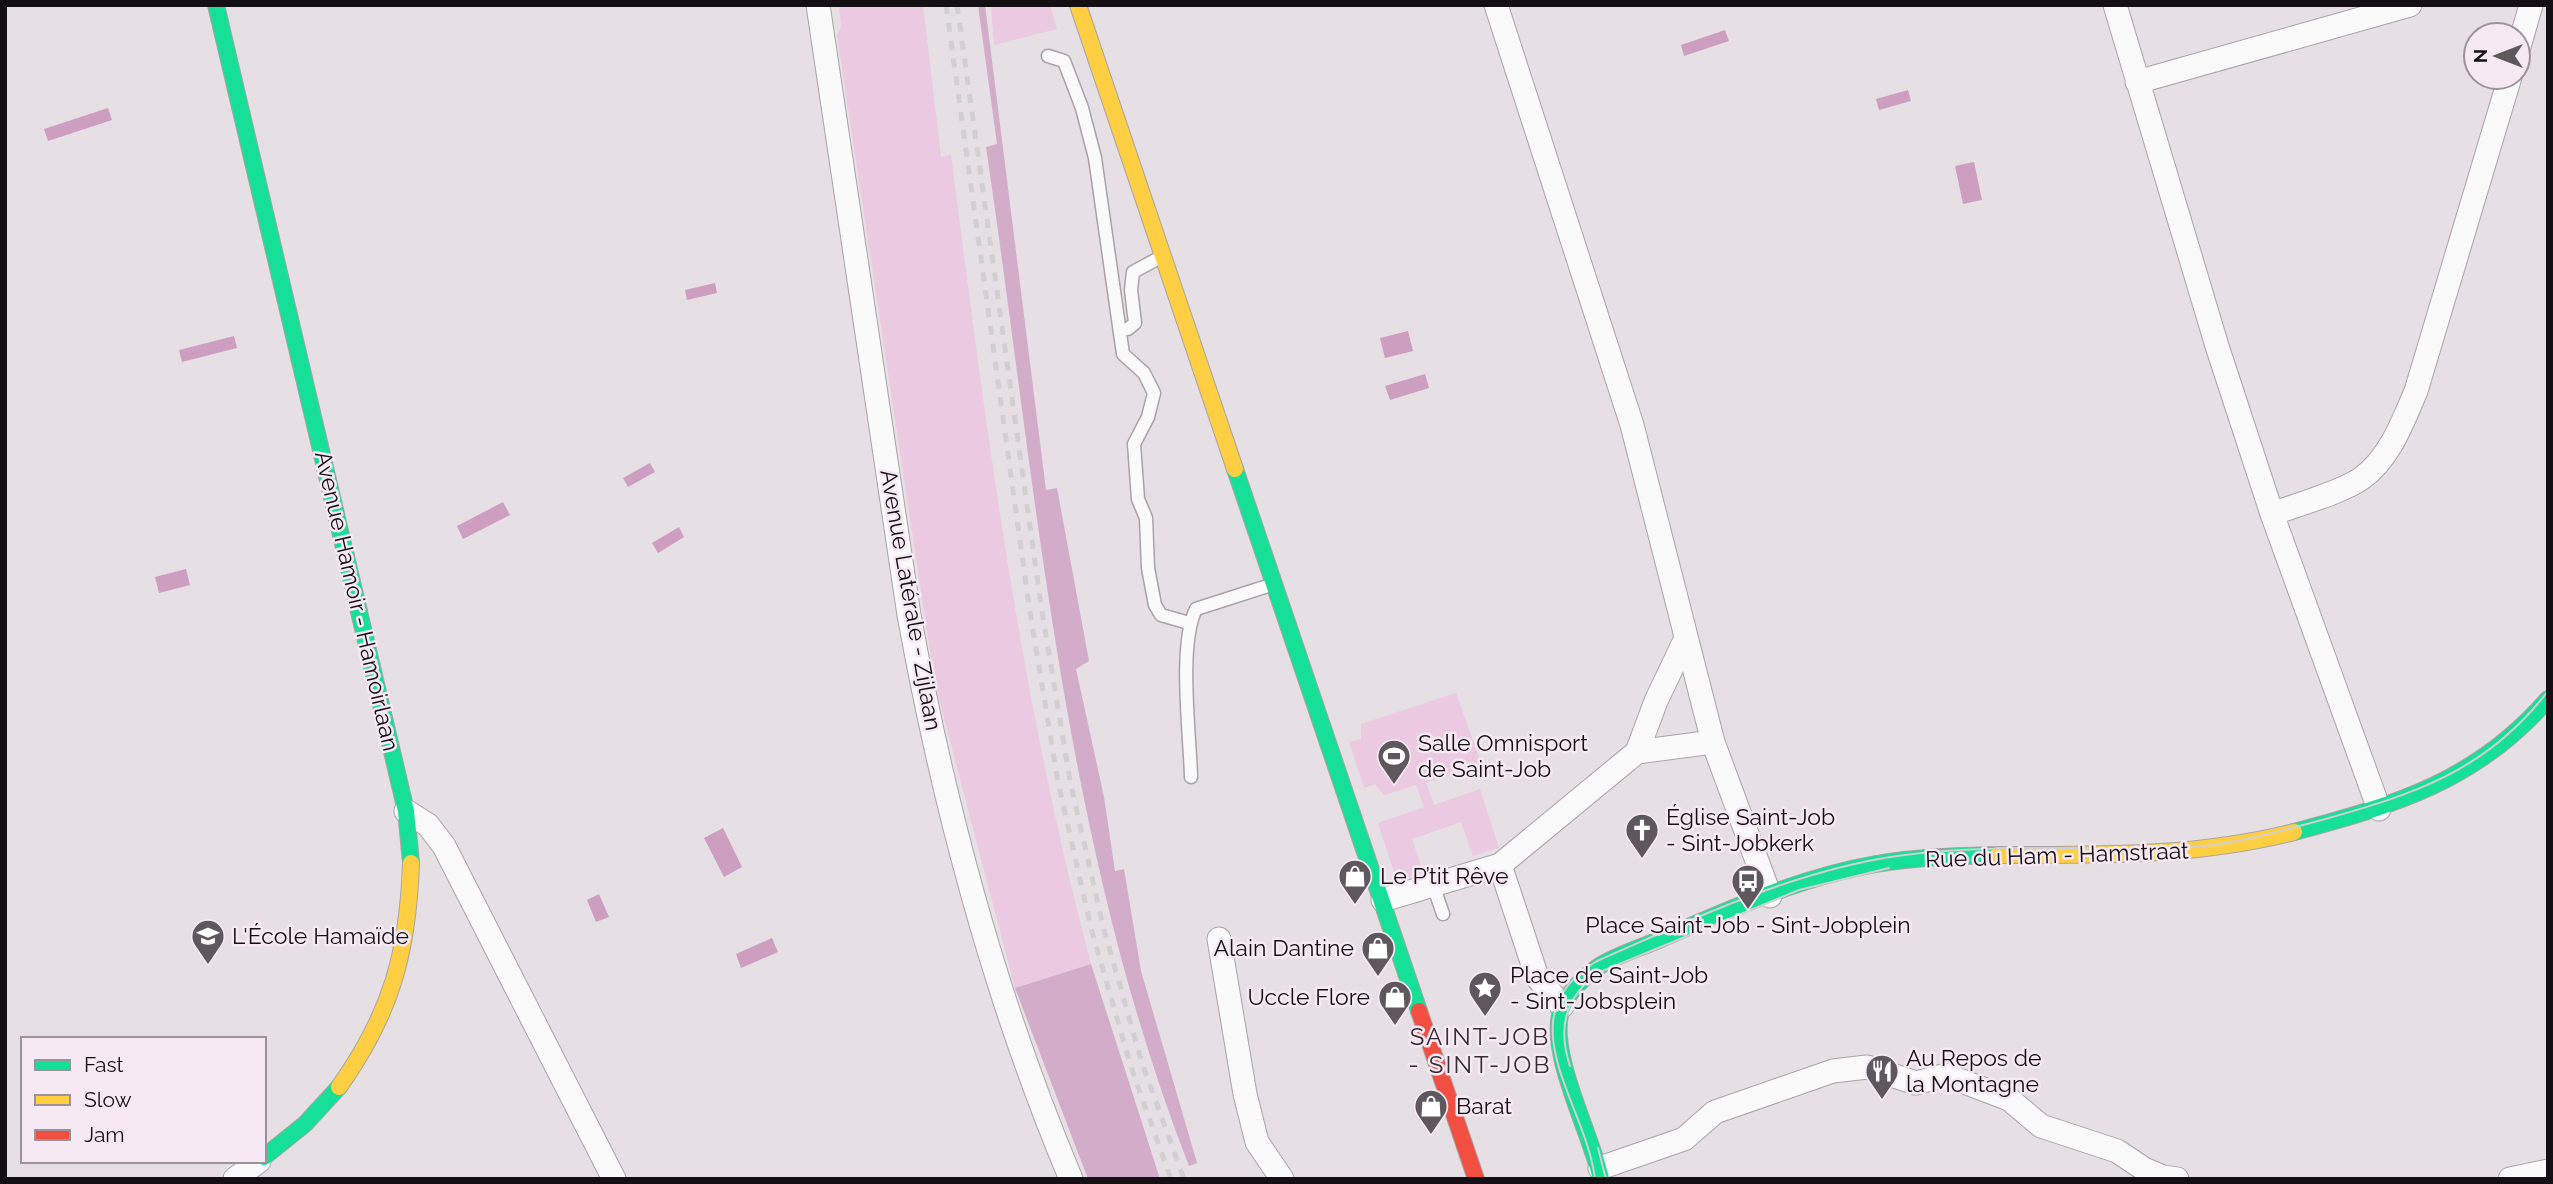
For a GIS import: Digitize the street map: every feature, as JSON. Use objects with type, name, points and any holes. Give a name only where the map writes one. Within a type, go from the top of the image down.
[{"type":"street","name":"Avenue Hamoir - Hamoirlaan","points":[[216,5],[406,811],[413,858],[411,914],[404,958],[377,1034],[327,1102],[266,1155]]},
{"type":"street","name":"Avenue Latérale - Zijlaan","points":[[818,5],[909,615],[927,713],[1003,996],[1071,1179]]},
{"type":"street","points":[[1078,5],[1161,257],[1273,584],[1295,638],[1476,1179]]},
{"type":"street","points":[[1496,5],[1632,425],[1713,743],[1770,896]]},
{"type":"street","points":[[2115,5],[2272,514],[2379,809]]},
{"type":"street","points":[[2137,82],[2410,5]]},
{"type":"street","points":[[2272,514],[2362,478],[2383,457],[2401,426],[2416,391],[2506,91]]},
{"type":"street","points":[[1383,900],[1500,865],[1637,752],[1656,701],[1686,638]]},
{"type":"street","name":"Rue du Ham - Hamstraat","points":[[1562,1006],[1573,986],[1600,965],[1770,896],[1846,870],[1899,861],[2197,851],[2257,842],[2379,809],[2448,783],[2485,761],[2511,739],[2548,699]]},
{"type":"street","points":[[1637,752],[1713,743]]},
{"type":"street","points":[[406,811],[428,825],[444,846],[614,1179]]},
{"type":"street","points":[[1500,865],[1537,977],[1562,1006],[1557,1025],[1559,1045],[1600,1173],[1684,1139],[1715,1112],[1833,1071],[1867,1067],[1916,1083],[1946,1075],[2009,1099],[2041,1126],[2117,1151],[2144,1169],[2177,1179]]},
{"type":"street","points":[[1219,939],[1245,1094],[1257,1142],[1282,1179]]},
{"type":"street","points":[[235,1179],[256,1163]]},
{"type":"street","points":[[2517,1178],[2548,1171]]},
{"type":"lane","points":[[1048,56],[1064,61],[1082,108],[1092,146],[1123,354],[1144,373],[1154,393],[1148,416],[1134,444],[1138,499],[1146,518],[1148,568],[1155,606],[1161,615],[1189,623]]},
{"type":"lane","points":[[1128,329],[1135,323],[1131,290],[1133,272],[1161,257]]},
{"type":"lane","points":[[1191,777],[1189,623],[1196,609],[1273,584]]},
{"type":"lane","points":[[1433,886],[1443,914]]},
{"type":"shaded area","points":[[839,5],[923,5],[941,157],[951,155],[992,461],[1025,663],[1044,764],[1091,964],[1015,988],[935,684],[837,35],[841,26]]},
{"type":"shaded area","points":[[978,5],[985,5],[1046,490],[1057,488],[1089,661],[1076,669],[1104,797],[1115,871],[1124,869],[1141,971],[1197,1163],[1189,1166],[1146,1043],[1111,918],[1082,791],[1039,534],[986,147],[997,144]]},
{"type":"shaded area","points":[[991,5],[1050,5],[1057,29],[994,45]]},
{"type":"shaded area","points":[[1725,30],[1729,41],[1684,56],[1681,45]]},
{"type":"shaded area","points":[[1908,90],[1911,101],[1879,110],[1876,99]]},
{"type":"shaded area","points":[[108,108],[112,120],[48,141],[44,129]]},
{"type":"shaded area","points":[[1974,162],[1982,200],[1963,204],[1955,166]]},
{"type":"shaded area","points":[[715,283],[717,293],[687,300],[685,290]]},
{"type":"shaded area","points":[[1408,331],[1413,351],[1385,358],[1380,338]]},
{"type":"shaded area","points":[[234,336],[237,348],[182,362],[179,350]]},
{"type":"shaded area","points":[[1425,374],[1429,388],[1390,400],[1385,386]]},
{"type":"shaded area","points":[[650,463],[655,472],[628,487],[623,478]]},
{"type":"shaded area","points":[[503,502],[510,515],[463,539],[457,526]]},
{"type":"shaded area","points":[[679,527],[684,537],[658,553],[652,543]]},
{"type":"shaded area","points":[[186,569],[190,585],[159,593],[155,577]]},
{"type":"shaded area","name":"Salle Omnisport de Saint-Job","points":[[1456,693],[1481,763],[1426,783],[1434,805],[1480,789],[1499,848],[1473,856],[1461,822],[1412,839],[1423,872],[1397,881],[1378,823],[1424,807],[1416,785],[1384,795],[1375,784],[1364,788],[1349,742],[1361,739],[1361,724]]},
{"type":"shaded area","points":[[723,828],[742,867],[724,877],[704,838]]},
{"type":"shaded area","points":[[599,894],[609,917],[596,922],[587,900]]},
{"type":"shaded area","points":[[772,938],[778,952],[741,968],[736,954]]},
{"type":"shaded area","points":[[1091,964],[1160,1179],[1088,1179],[1015,988]]},
{"type":"tram line","points":[[1595,1179],[1589,1150],[1557,1062],[1553,1034],[1556,1008],[1570,983],[1597,961],[1744,898],[1858,863],[1897,856],[1970,850],[2193,847],[2256,837],[2303,825],[2385,801],[2445,777],[2499,742],[2548,691]]},
{"type":"tram line","points":[[1570,1066],[1564,1038],[1567,1013],[1579,991],[1600,972],[1799,890],[1889,868]]},
{"type":"tram line","points":[[1598,1148],[1606,1179]]},
{"type":"railway","points":[[946,5],[1029,606],[1058,782],[1091,928],[1131,1067],[1171,1179]]},
{"type":"railway","points":[[957,5],[1041,605],[1070,781],[1103,926],[1142,1063],[1184,1179]]},
{"type":"traffic: fast","points":[[216,5],[406,811],[411,863]]},
{"type":"traffic: fast","points":[[1235,469],[1419,1011]]},
{"type":"traffic: fast","points":[[2294,832],[2400,800],[2463,770],[2493,751],[2548,699]]},
{"type":"traffic: fast","points":[[1601,1179],[1565,1071],[1559,1029],[1561,1011],[1571,992],[1598,967],[1740,906],[1820,877],[1891,862],[1998,855]]},
{"type":"traffic: fast","points":[[266,1155],[305,1124],[339,1087]]},
{"type":"traffic: slow","points":[[1078,5],[1235,469]]},
{"type":"traffic: slow","points":[[1998,855],[2147,853],[2220,846],[2294,832]]},
{"type":"traffic: slow","points":[[339,1087],[372,1034],[393,981],[406,926],[411,863]]},
{"type":"traffic: jam","points":[[1419,1011],[1476,1179]]},
{"type":"place","name":"Salle Omnisport de Saint-Job","points":[[1394,786]]},
{"type":"place","name":"Église Saint-Job - Sint-Jobkerk","points":[[1642,860]]},
{"type":"place","name":"Le P’tit Rêve","points":[[1355,906]]},
{"type":"place","name":"Place Saint-Job - Sint-Jobplein","points":[[1748,911]]},
{"type":"place","name":"L'École Hamaïde","points":[[208,966]]},
{"type":"place","name":"Alain Dantine","points":[[1378,978]]},
{"type":"place","name":"Place de Saint-Job - Sint-Jobsplein","points":[[1485,1018]]},
{"type":"place","name":"Uccle Flore","points":[[1395,1027]]},
{"type":"place","name":"Au Repos de la Montagne","points":[[1882,1101]]},
{"type":"place","name":"Barat","points":[[1431,1136]]},
{"type":"district","name":"SAINT-JOB - SINT-JOB","points":[[1480,1051]]}]
